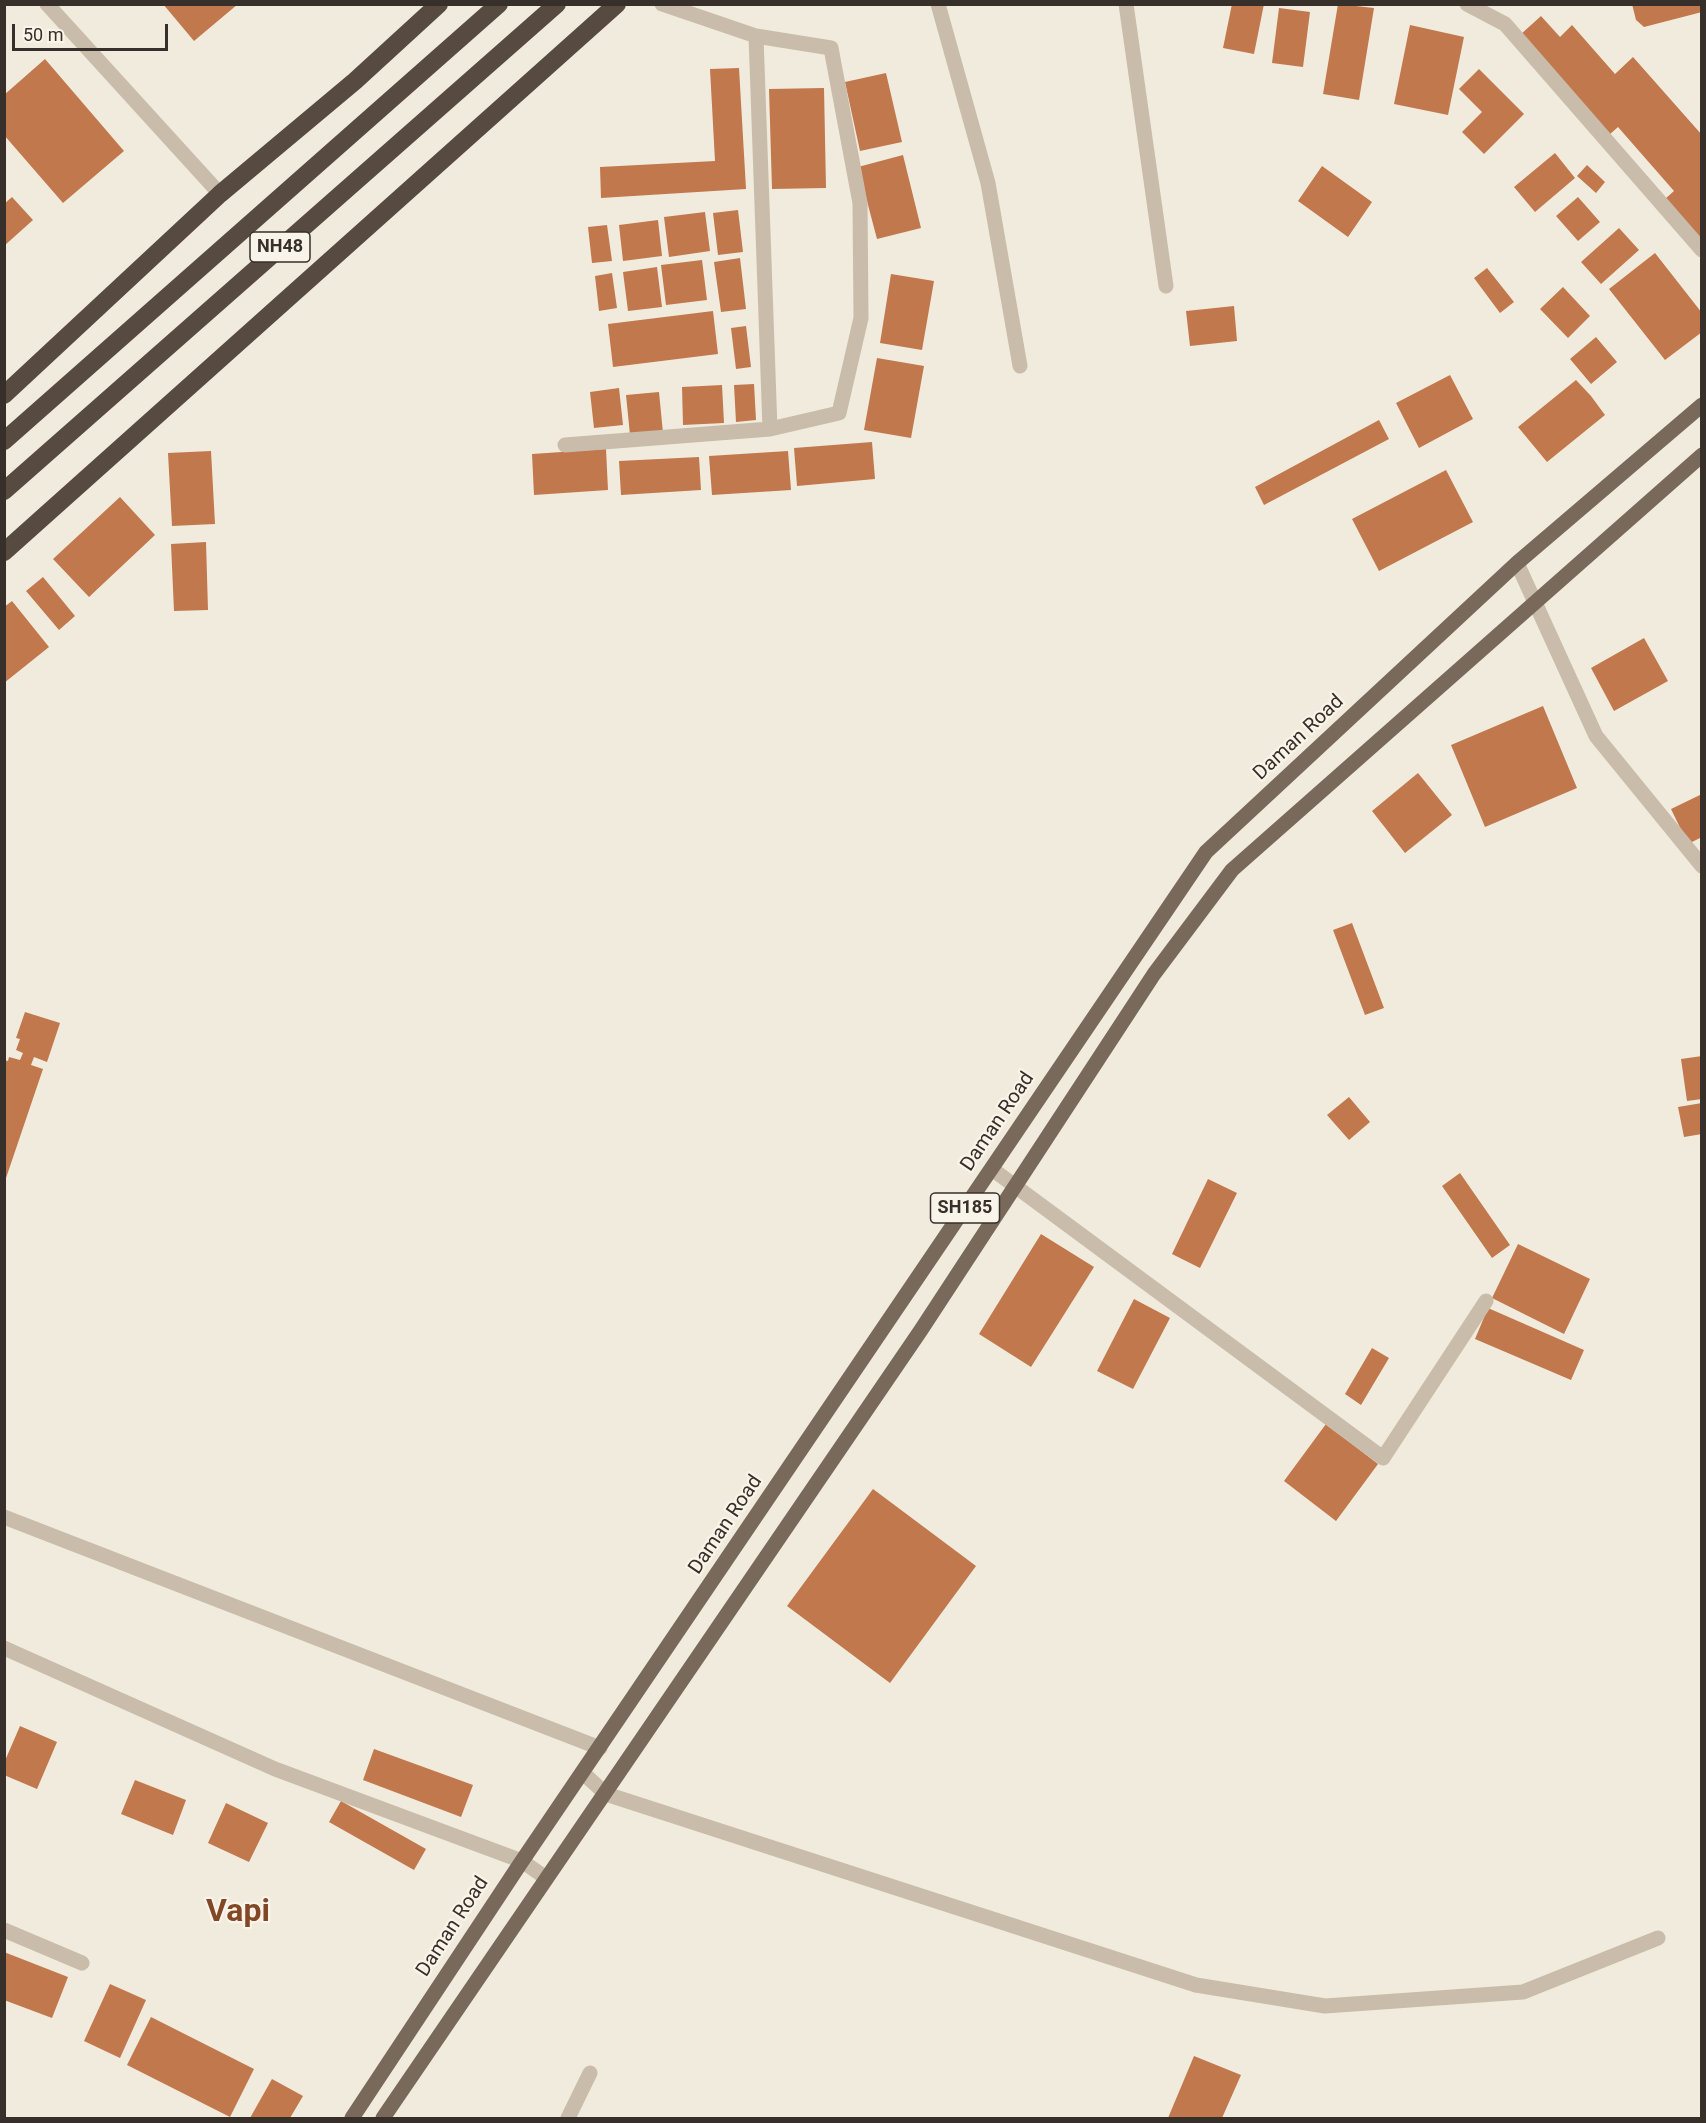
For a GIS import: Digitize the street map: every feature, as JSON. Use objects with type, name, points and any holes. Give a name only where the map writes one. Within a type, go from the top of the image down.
[{"type":"highway","points":[[4,395],[220,194],[355,81],[439,4]]},
{"type":"highway","name":"NH48","points":[[4,441],[499,4]]},
{"type":"highway","name":"NH48","points":[[4,491],[557,4]]},
{"type":"highway","points":[[4,552],[617,4]]},
{"type":"main road","name":"Daman Road","points":[[352,2118],[522,1861],[1206,852],[1517,563],[1701,405]]},
{"type":"main road","points":[[383,2118],[921,1330],[1154,974],[1232,870],[1701,455]]},
{"type":"street","points":[[48,4],[220,194]]},
{"type":"street","points":[[565,445],[770,429],[839,413],[861,318],[860,202],[831,48],[756,36],[662,4]]},
{"type":"street","points":[[938,4],[988,183],[1020,366]]},
{"type":"street","points":[[1126,4],[1166,286]]},
{"type":"street","points":[[1467,4],[1505,24],[1701,250]]},
{"type":"street","points":[[756,36],[770,429]]},
{"type":"street","points":[[1517,563],[1596,736],[1701,866]]},
{"type":"street","points":[[992,1169],[1383,1458],[1486,1301]]},
{"type":"street","points":[[4,1517],[600,1748]]},
{"type":"street","points":[[4,1648],[275,1769],[522,1861],[546,1878]]},
{"type":"street","points":[[583,1773],[606,1794],[1196,1985],[1325,2006],[1522,1992],[1658,1938]]},
{"type":"street","points":[[4,1930],[82,1962]]},
{"type":"street","points":[[568,2118],[590,2073]]},
{"type":"building","points":[[163,4],[238,4],[194,41]]},
{"type":"building","points":[[1232,4],[1264,4],[1254,54],[1223,48]]},
{"type":"building","points":[[1338,4],[1374,8],[1359,100],[1323,94]]},
{"type":"building","points":[[1632,4],[1702,4],[1702,12],[1644,27],[1636,20]]},
{"type":"building","points":[[1279,8],[1310,12],[1303,67],[1272,63]]},
{"type":"building","points":[[1541,16],[1560,37],[1572,25],[1615,74],[1633,57],[1702,135],[1702,240],[1665,199],[1674,191],[1618,127],[1609,135],[1520,35]]},
{"type":"building","points":[[1410,25],[1464,37],[1448,115],[1394,104]]},
{"type":"building","points":[[45,59],[124,151],[63,203],[4,135],[4,95]]},
{"type":"building","points":[[739,68],[746,189],[601,198],[600,167],[715,161],[710,69]]},
{"type":"building","points":[[1479,69],[1524,114],[1484,154],[1462,132],[1482,112],[1459,89]]},
{"type":"building","points":[[886,73],[902,142],[860,151],[845,82]]},
{"type":"building","points":[[824,88],[826,188],[772,189],[769,89]]},
{"type":"building","points":[[1555,153],[1575,178],[1535,212],[1514,187]]},
{"type":"building","points":[[903,155],[921,228],[877,239],[858,167]]},
{"type":"building","points":[[1587,165],[1605,182],[1596,193],[1577,176]]},
{"type":"building","points":[[1322,166],[1372,202],[1348,237],[1298,201]]},
{"type":"building","points":[[12,197],[33,220],[4,246],[4,204]]},
{"type":"building","points":[[1578,197],[1600,222],[1578,241],[1556,216]]},
{"type":"building","points":[[738,210],[743,252],[718,255],[713,213]]},
{"type":"building","points":[[705,212],[710,251],[669,257],[664,217]]},
{"type":"building","points":[[658,220],[662,256],[623,261],[619,225]]},
{"type":"building","points":[[607,225],[612,261],[592,263],[588,227]]},
{"type":"building","points":[[1619,228],[1639,250],[1601,284],[1581,262]]},
{"type":"building","points":[[1655,253],[1702,313],[1702,332],[1665,360],[1609,289]]},
{"type":"building","points":[[740,258],[746,309],[721,312],[714,262]]},
{"type":"building","points":[[702,260],[707,300],[666,305],[661,265]]},
{"type":"building","points":[[657,267],[662,307],[628,311],[623,272]]},
{"type":"building","points":[[1487,268],[1514,302],[1500,313],[1474,278]]},
{"type":"building","points":[[612,273],[617,308],[599,311],[595,276]]},
{"type":"building","points":[[891,274],[934,281],[922,350],[880,343]]},
{"type":"building","points":[[1563,287],[1590,316],[1568,338],[1540,309]]},
{"type":"building","points":[[1234,306],[1237,341],[1190,346],[1186,311]]},
{"type":"building","points":[[713,311],[718,354],[613,367],[608,324]]},
{"type":"building","points":[[746,326],[751,367],[736,369],[731,328]]},
{"type":"building","points":[[1596,337],[1617,362],[1591,384],[1570,359]]},
{"type":"building","points":[[877,358],[924,366],[911,438],[864,430]]},
{"type":"building","points":[[1450,375],[1473,419],[1419,448],[1396,403]]},
{"type":"building","points":[[1576,380],[1605,415],[1547,462],[1518,427]]},
{"type":"building","points":[[754,384],[756,420],[736,422],[734,385]]},
{"type":"building","points":[[722,385],[724,423],[683,425],[682,387]]},
{"type":"building","points":[[619,388],[623,425],[594,428],[590,392]]},
{"type":"building","points":[[659,392],[663,433],[630,435],[626,395]]},
{"type":"building","points":[[1379,420],[1389,439],[1264,505],[1255,487]]},
{"type":"building","points":[[872,442],[875,479],[797,486],[794,448]]},
{"type":"building","points":[[606,449],[608,490],[534,495],[532,454]]},
{"type":"building","points":[[211,451],[215,524],[172,526],[168,453]]},
{"type":"building","points":[[788,451],[791,490],[712,495],[709,456]]},
{"type":"building","points":[[699,457],[701,490],[621,495],[619,461]]},
{"type":"building","points":[[1446,470],[1473,522],[1379,571],[1352,519]]},
{"type":"building","points":[[120,497],[155,535],[89,597],[53,559]]},
{"type":"building","points":[[206,542],[208,610],[174,611],[171,544]]},
{"type":"building","points":[[43,577],[75,616],[59,630],[26,591]]},
{"type":"building","points":[[12,601],[49,647],[4,683],[4,607]]},
{"type":"building","points":[[1644,638],[1668,681],[1614,711],[1591,668]]},
{"type":"building","points":[[1543,706],[1577,788],[1485,827],[1451,745]]},
{"type":"building","points":[[1418,773],[1452,815],[1405,853],[1372,811]]},
{"type":"building","points":[[1702,794],[1702,837],[1688,844],[1671,809]]},
{"type":"building","points":[[1352,923],[1384,1008],[1365,1015],[1333,930]]},
{"type":"building","points":[[25,1012],[60,1023],[47,1062],[34,1057],[31,1065],[43,1069],[5,1181],[4,1060],[8,1061],[9,1057],[20,1060],[23,1053],[16,1050],[20,1039],[16,1038]]},
{"type":"building","points":[[1702,1056],[1702,1099],[1687,1101],[1681,1059]]},
{"type":"building","points":[[1349,1097],[1370,1122],[1349,1140],[1327,1115]]},
{"type":"building","points":[[1702,1103],[1702,1134],[1684,1137],[1678,1107]]},
{"type":"building","points":[[1460,1173],[1510,1245],[1492,1258],[1442,1186]]},
{"type":"building","points":[[1208,1179],[1237,1193],[1200,1268],[1172,1254]]},
{"type":"building","points":[[1041,1234],[1094,1267],[1031,1367],[979,1334]]},
{"type":"building","points":[[1518,1244],[1590,1279],[1564,1334],[1492,1298]]},
{"type":"building","points":[[1134,1299],[1170,1318],[1133,1389],[1097,1371]]},
{"type":"building","points":[[1488,1308],[1584,1350],[1571,1380],[1475,1339]]},
{"type":"building","points":[[1372,1348],[1389,1358],[1361,1405],[1345,1394]]},
{"type":"building","points":[[1326,1424],[1378,1464],[1336,1521],[1284,1481]]},
{"type":"building","points":[[873,1489],[976,1566],[890,1683],[787,1606]]},
{"type":"building","points":[[20,1726],[57,1742],[37,1789],[4,1775],[4,1763]]},
{"type":"building","points":[[374,1749],[473,1785],[461,1817],[363,1780]]},
{"type":"building","points":[[135,1780],[186,1800],[173,1835],[121,1814]]},
{"type":"building","points":[[341,1801],[426,1849],[414,1870],[329,1822]]},
{"type":"building","points":[[226,1803],[268,1823],[249,1862],[208,1843]]},
{"type":"building","points":[[4,1952],[68,1977],[52,2018],[4,2000]]},
{"type":"building","points":[[110,1984],[146,2000],[120,2058],[84,2041]]},
{"type":"building","points":[[151,2017],[254,2069],[230,2117],[127,2065]]},
{"type":"building","points":[[1194,2056],[1241,2075],[1222,2118],[1168,2118]]},
{"type":"building","points":[[272,2079],[303,2096],[290,2118],[250,2118]]},
{"type":"district","name":"Vapi","points":[[238,1913]]}]
